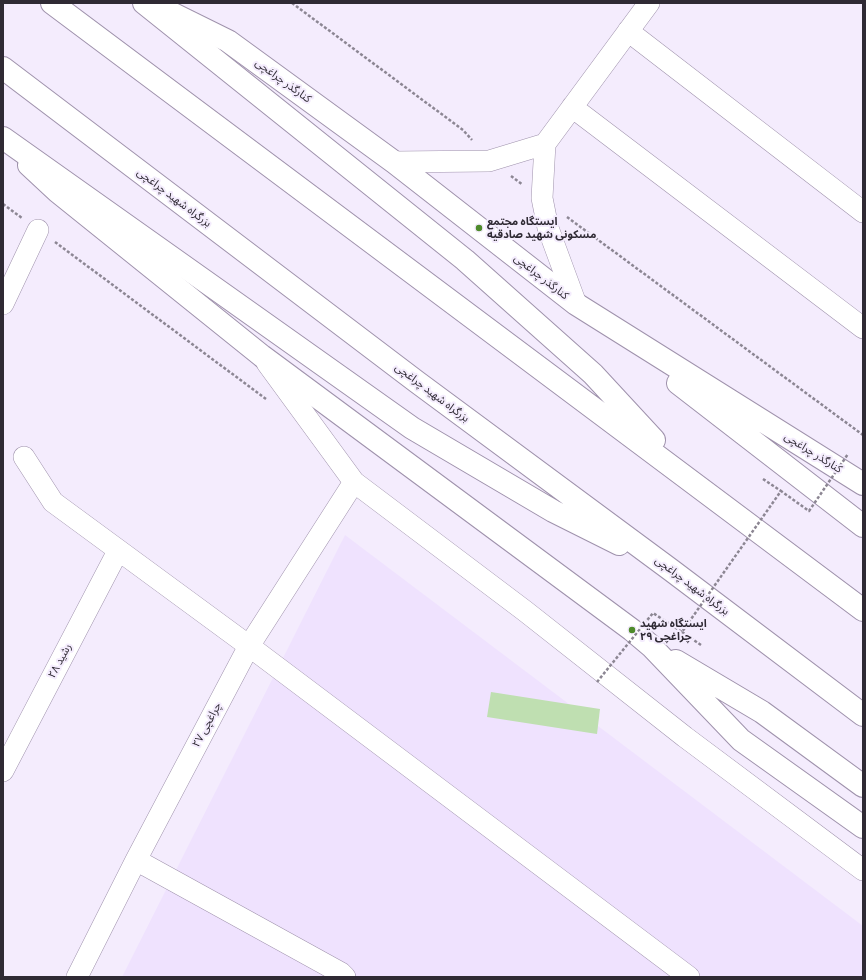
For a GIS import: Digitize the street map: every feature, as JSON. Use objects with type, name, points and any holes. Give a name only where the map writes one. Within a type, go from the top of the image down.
[{"type":"main road","points":[[52,3],[863,610]]},
{"type":"main road","points":[[144,3],[465,260],[593,374],[695,483]]},
{"type":"main road","name":"کنارگذر چراغچی","points":[[150,3],[228,41],[394,162],[576,304],[863,484]]},
{"type":"main road","name":"بزرگراه شهید چراغچی","points":[[3,68],[417,382],[671,570],[863,715]]},
{"type":"main road","points":[[3,138],[412,428],[553,511],[671,570]]},
{"type":"main road","points":[[3,142],[58,192],[262,356],[607,611],[651,646],[741,740],[863,827]]},
{"type":"main road","points":[[576,304],[863,526]]},
{"type":"main road","points":[[651,646],[762,712],[863,786]]},
{"type":"street","points":[[576,304],[548,228],[542,198],[545,144],[649,3]]},
{"type":"street","points":[[628,31],[863,212]]},
{"type":"street","points":[[572,107],[863,328]]},
{"type":"street","points":[[394,162],[489,161],[545,144]]},
{"type":"street","points":[[3,304],[38,230]]},
{"type":"street","points":[[262,356],[354,482],[525,611],[685,737],[863,870]]},
{"type":"street","points":[[24,457],[53,502],[249,646],[689,977]]},
{"type":"street","name":"چراغچی ۲۷","points":[[78,977],[136,860],[249,646],[354,482]]},
{"type":"street","name":"رشید ۲۸","points":[[3,771],[118,551]]},
{"type":"street","points":[[136,860],[341,973],[345,977]]},
{"type":"path","points":[[292,3],[463,130],[489,161],[542,198],[863,435]]},
{"type":"path","points":[[3,204],[266,399]]},
{"type":"path","points":[[763,479],[809,511],[848,454]]},
{"type":"path","points":[[682,632],[781,492]]},
{"type":"path","points":[[597,682],[653,613],[701,645]]},
{"type":"shaded area","points":[[345,535],[863,926],[863,977],[122,977]]},
{"type":"building","points":[[491,692],[600,709],[597,734],[487,717]]},
{"type":"place","name":"ایستگاه مجتمع مسکونی شهید صادقیه","points":[[479,228]]},
{"type":"place","name":"ایستگاه شهید چراغچی ۲۹","points":[[632,630]]}]
